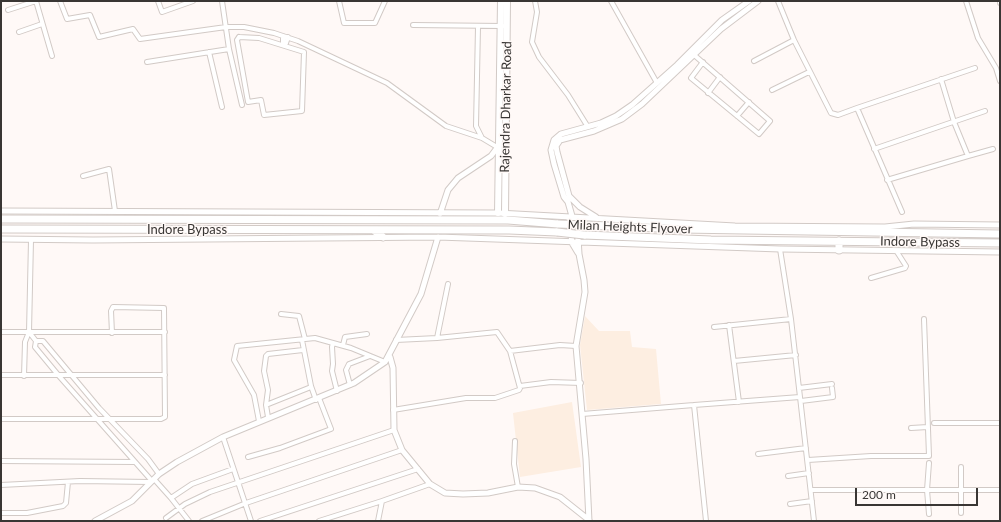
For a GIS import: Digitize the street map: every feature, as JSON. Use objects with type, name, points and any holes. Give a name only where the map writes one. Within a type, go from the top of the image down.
[{"type":"highway","name":"Milan Heights Flyover","points":[[353,220],[377,216],[427,220],[508,220],[681,229],[832,232],[877,230],[906,234]]},
{"type":"highway","name":"Indore Bypass","points":[[1,219],[353,220]]},
{"type":"highway","name":"Indore Bypass","points":[[1,230],[373,230]]},
{"type":"highway","name":"Milan Heights Flyover","points":[[373,230],[509,230],[584,235],[839,241]]},
{"type":"highway","points":[[373,230],[382,237]]},
{"type":"highway","name":"Indore Bypass","points":[[906,234],[1000,234]]},
{"type":"highway","name":"Indore Bypass","points":[[839,241],[1000,243]]},
{"type":"highway","points":[[839,241],[839,250]]},
{"type":"main road","name":"Rajendra Dharkar Road","points":[[501,1],[504,26]]},
{"type":"main road","name":"Rajendra Dharkar Road","points":[[502,214],[501,145],[506,1]]},
{"type":"street","points":[[8,10],[36,1],[52,56]]},
{"type":"street","points":[[60,1],[67,19],[90,15],[99,37],[133,28],[140,39],[226,27],[264,31],[288,37],[387,83],[446,126],[501,145],[491,156],[458,178],[448,190],[440,214]]},
{"type":"street","points":[[158,1],[162,12],[193,1]]},
{"type":"street","points":[[222,1],[229,49],[242,105]]},
{"type":"street","points":[[339,1],[344,23],[375,23],[385,1]]},
{"type":"street","points":[[535,1],[537,12],[532,42],[539,57],[568,95],[588,127]]},
{"type":"street","points":[[611,1],[657,83]]},
{"type":"street","points":[[742,9],[749,1]]},
{"type":"street","points":[[589,520],[581,383],[576,346],[585,292],[579,254],[577,222],[572,216],[568,202],[568,196],[556,146],[560,140],[594,131],[622,119],[642,104],[722,20],[758,1]]},
{"type":"street","points":[[778,1],[794,40],[830,113],[838,115],[975,68]]},
{"type":"street","points":[[966,1],[978,38],[996,68],[1000,81]]},
{"type":"street","points":[[19,32],[42,24]]},
{"type":"street","points":[[413,25],[478,27],[504,26]]},
{"type":"street","points":[[478,27],[476,126],[482,138]]},
{"type":"street","points":[[263,39],[264,31]]},
{"type":"street","points":[[283,36],[283,45]]},
{"type":"street","points":[[239,37],[263,39],[283,45],[303,51],[305,54],[303,109],[300,111],[264,115],[261,100],[247,101],[237,40],[239,37]]},
{"type":"street","points":[[283,45],[286,43],[288,37]]},
{"type":"street","points":[[754,61],[794,40]]},
{"type":"street","points":[[146,62],[229,49]]},
{"type":"street","points":[[209,52],[222,107]]},
{"type":"street","points":[[692,53],[703,62],[720,78],[749,102],[770,121],[759,134],[691,78],[703,62]]},
{"type":"street","points":[[772,90],[809,72]]},
{"type":"street","points":[[708,93],[720,78]]},
{"type":"street","points":[[941,79],[954,122],[968,156]]},
{"type":"street","points":[[568,202],[564,197],[554,164],[551,150],[554,140],[561,134],[588,127],[616,116],[632,105],[657,83],[665,80]]},
{"type":"street","points":[[737,116],[749,102]]},
{"type":"street","points":[[857,108],[902,212]]},
{"type":"street","points":[[874,149],[985,111]]},
{"type":"street","points":[[887,180],[993,149]]},
{"type":"street","points":[[83,176],[109,169],[115,212]]},
{"type":"street","points":[[568,196],[580,207],[599,218]]},
{"type":"street","points":[[1,211],[377,216],[502,214],[572,216],[735,226],[877,230],[914,224],[1000,225]]},
{"type":"street","points":[[572,216],[569,220],[572,243],[579,254]]},
{"type":"street","points":[[95,521],[132,501],[159,474],[177,462],[223,437],[268,417],[318,399],[350,385],[385,362],[390,357],[396,340],[421,294],[438,237]]},
{"type":"street","points":[[1,239],[438,237],[572,243],[780,249],[897,252],[1000,252]]},
{"type":"street","points":[[24,376],[25,342],[29,332],[31,240]]},
{"type":"street","points":[[780,249],[796,355],[814,521]]},
{"type":"street","points":[[871,278],[905,268],[906,266],[897,252]]},
{"type":"street","points":[[437,338],[448,284]]},
{"type":"street","points":[[1,419],[160,419],[165,417],[164,308],[111,308],[112,333]]},
{"type":"street","points":[[248,456],[330,429],[318,399],[311,387],[303,350],[304,339],[299,316],[281,314]]},
{"type":"street","points":[[714,327],[791,318]]},
{"type":"street","points":[[808,460],[871,456],[929,456],[924,319]]},
{"type":"street","points":[[729,325],[739,402]]},
{"type":"street","points":[[1,332],[165,332]]},
{"type":"street","points":[[29,332],[36,341],[35,347],[59,376],[152,481],[180,508],[189,521]]},
{"type":"street","points":[[393,410],[466,398],[495,398],[520,390],[510,351],[497,332],[437,338],[396,340]]},
{"type":"street","points":[[343,346],[345,337],[367,334]]},
{"type":"street","points":[[259,421],[254,395],[234,360],[238,346],[315,338],[343,346],[385,362]]},
{"type":"street","points":[[36,341],[43,340],[109,419],[148,459],[159,474]]},
{"type":"street","points":[[333,343],[334,364],[332,372],[337,391]]},
{"type":"street","points":[[510,351],[560,345],[576,346]]},
{"type":"street","points":[[268,417],[266,405],[268,390],[264,371],[266,356],[268,354],[303,350]]},
{"type":"street","points":[[734,361],[796,355]]},
{"type":"street","points":[[350,385],[346,370],[349,364],[371,356]]},
{"type":"street","points":[[390,357],[393,368],[394,430],[402,450],[430,484],[445,493],[463,494],[518,487],[535,488],[560,497],[589,520]]},
{"type":"street","points":[[1,376],[165,375]]},
{"type":"street","points":[[520,386],[551,382],[581,383]]},
{"type":"street","points":[[582,414],[694,405],[832,397],[832,386],[799,388]]},
{"type":"street","points":[[266,405],[311,387]]},
{"type":"street","points":[[694,405],[706,521]]},
{"type":"street","points":[[934,423],[1000,423]]},
{"type":"street","points":[[911,428],[928,427]]},
{"type":"street","points":[[166,518],[198,497],[238,482],[394,430]]},
{"type":"street","points":[[223,437],[251,521]]},
{"type":"street","points":[[515,441],[514,464],[518,487]]},
{"type":"street","points":[[758,454],[806,448]]},
{"type":"street","points":[[202,521],[246,503],[402,450]]},
{"type":"street","points":[[1,462],[136,462]]},
{"type":"street","points":[[928,514],[927,490],[929,463]]},
{"type":"street","points":[[960,513],[961,467]]},
{"type":"street","points":[[171,498],[192,484],[233,469]]},
{"type":"street","points":[[260,521],[418,469]]},
{"type":"street","points":[[788,476],[809,473]]},
{"type":"street","points":[[1,486],[80,481],[152,481]]},
{"type":"street","points":[[1,513],[27,513],[63,506],[66,503],[68,482]]},
{"type":"street","points":[[319,521],[430,484]]},
{"type":"street","points":[[811,490],[1000,490]]},
{"type":"street","points":[[378,521],[382,501]]},
{"type":"street","points":[[790,504],[812,501]]},
{"type":"shaded area","points":[[585,316],[599,331],[630,331],[632,347],[656,349],[661,404],[587,410],[580,345]]},
{"type":"shaded area","points":[[572,402],[581,467],[520,477],[513,413]]}]
